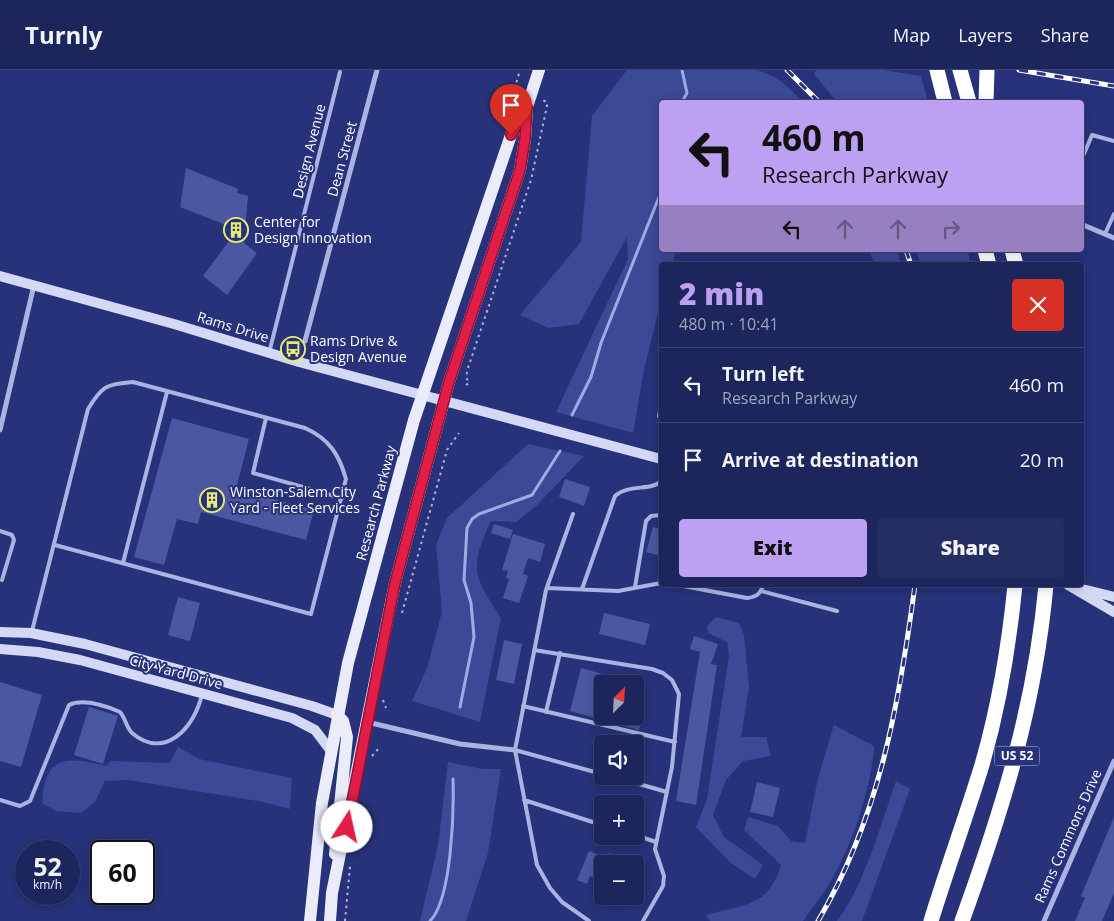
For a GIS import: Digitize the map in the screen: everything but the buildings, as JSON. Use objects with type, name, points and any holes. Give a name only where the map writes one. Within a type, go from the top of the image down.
[{"type":"highway","points":[[936,70],[944,100]]},
{"type":"highway","points":[[960,70],[968,100]]},
{"type":"highway","points":[[986,100],[987,70]]},
{"type":"highway","name":"US 52","points":[[931,921],[970,802],[992,726],[1007,652],[1015,587]]},
{"type":"highway","name":"US 52","points":[[962,921],[1000,812],[1023,733],[1038,657],[1046,587]]},
{"type":"highway","points":[[923,921],[950,861]]},
{"type":"main road","name":"Research Parkway","points":[[310,921],[317,843],[337,715],[348,663],[422,395],[511,135],[527,107],[539,70]]},
{"type":"main road","name":"Research Parkway","points":[[330,921],[332,893],[344,846],[366,722],[395,583],[444,401],[518,175],[525,139],[527,107]]},
{"type":"main road","name":"Rams Drive","points":[[0,276],[269,353],[659,458]]},
{"type":"main road","points":[[1072,587],[1114,612]]},
{"type":"main road","points":[[1074,587],[1114,597]]},
{"type":"main road","name":"City Yard Drive","points":[[0,632],[31,633],[85,644],[312,706],[337,715]]},
{"type":"main road","name":"City Yard Drive","points":[[0,649],[63,656],[304,722],[321,736],[331,751]]},
{"type":"main road","points":[[332,893],[338,806],[347,737],[342,721],[337,715]]},
{"type":"street","name":"Dean Street","points":[[305,341],[377,70]]},
{"type":"street","points":[[1084,225],[1114,238]]},
{"type":"street","points":[[0,430],[34,285]]},
{"type":"street","points":[[366,722],[460,744],[514,750]]},
{"type":"street","name":"Rams Commons Drive","points":[[1044,921],[1112,770],[1114,760]]},
{"type":"lane","name":"Design Avenue","points":[[269,353],[340,72]]},
{"type":"lane","points":[[1084,154],[1092,135],[1114,141]]},
{"type":"lane","points":[[1105,234],[1114,214]]},
{"type":"lane","points":[[31,633],[55,545],[88,409],[97,394],[107,385],[133,382],[305,428],[319,434],[333,448],[341,462],[346,479],[311,614],[55,545]]},
{"type":"lane","points":[[123,563],[167,392]]},
{"type":"lane","points":[[266,418],[253,473],[342,498]]},
{"type":"lane","points":[[582,589],[614,496],[620,491],[656,485],[659,483]]},
{"type":"lane","points":[[573,514],[547,588],[514,750],[537,864],[550,888],[562,902],[589,921]]},
{"type":"lane","points":[[635,587],[646,521],[651,516],[659,515]]},
{"type":"lane","points":[[0,532],[12,535],[14,540],[2,580]]},
{"type":"lane","points":[[547,588],[618,591],[659,583]]},
{"type":"lane","points":[[688,587],[742,598],[755,597],[762,587]]},
{"type":"lane","points":[[761,591],[836,611]]},
{"type":"lane","points":[[534,650],[652,669],[663,673],[672,680],[679,694],[667,792],[655,850],[664,876],[663,886],[644,921]]},
{"type":"lane","points":[[546,712],[560,653]]},
{"type":"lane","points":[[0,800],[20,806],[30,802],[69,705],[82,702],[120,712],[127,728],[133,734],[150,742],[163,742],[177,737],[187,728],[196,715],[202,693]]},
{"type":"lane","points":[[523,706],[674,742]]},
{"type":"lane","points":[[514,750],[594,772]]},
{"type":"lane","points":[[642,785],[667,792]]},
{"type":"lane","points":[[524,800],[594,822]]},
{"type":"lane","points":[[644,839],[656,842]]},
{"type":"path","points":[[518,92],[514,91],[520,70]]},
{"type":"path","points":[[400,622],[447,450],[459,433]]},
{"type":"path","points":[[382,696],[386,708]]},
{"type":"shaded area","points":[[627,70],[756,70],[782,82],[800,100],[659,100],[659,252],[676,252],[673,262],[659,262],[659,308],[644,370],[633,433],[556,412],[628,259],[627,237],[579,324],[548,328],[520,315],[581,242],[592,116]]},
{"type":"shaded area","points":[[816,70],[883,70],[921,76],[927,100],[835,100],[814,74]]},
{"type":"shaded area","points":[[870,252],[898,252],[900,262],[874,262]]},
{"type":"shaded area","points":[[917,252],[968,252],[970,262],[920,262]]},
{"type":"shaded area","points":[[528,444],[584,456],[537,505],[516,522],[491,521],[484,537],[479,550],[477,571],[485,592],[501,618],[480,722],[412,701],[427,668],[442,612],[436,545],[447,518]]},
{"type":"shaded area","points":[[716,617],[739,623],[744,635],[749,687],[741,737],[766,737],[771,756],[743,761],[726,780],[713,815],[724,837],[763,865],[755,879],[731,863],[696,827],[707,799],[729,656],[727,642],[708,633],[707,626]]},
{"type":"shaded area","points":[[834,725],[874,746],[869,779],[860,815],[847,850],[829,885],[803,921],[710,921],[706,915],[752,902],[761,897],[776,879],[781,865],[744,830],[748,817],[778,826],[791,841],[805,843],[818,778]]},
{"type":"shaded area","points":[[178,747],[199,759],[292,778],[290,809],[258,801],[128,780],[105,781],[95,802],[81,813],[56,811],[42,803],[48,775],[61,762],[81,761],[107,766],[111,761],[170,763]]},
{"type":"shaded area","points":[[448,762],[482,769],[501,769],[488,853],[466,921],[420,921],[438,845]]},
{"type":"shaded area","points":[[896,781],[910,789],[862,921],[837,921],[847,907],[864,873]]},
{"type":"waterway","points":[[682,70],[687,93],[683,100]]},
{"type":"waterway","points":[[572,415],[591,377],[601,343],[659,197]]},
{"type":"waterway","points":[[460,707],[474,637],[471,603],[464,580],[467,528],[472,519],[479,514],[532,495],[560,451]]},
{"type":"waterway","points":[[430,921],[437,910],[443,894],[447,875],[452,832],[453,779]]},
{"type":"railway","points":[[787,70],[817,100]]},
{"type":"railway","points":[[1019,70],[1114,86]]},
{"type":"railway","points":[[907,252],[910,262]]},
{"type":"railway","points":[[818,921],[857,841],[872,800],[894,716],[915,587]]},
{"type":"place","name":"Center for Design Innovation","points":[[236,230]]},
{"type":"place","name":"Rams Drive & Design Avenue","points":[[293,349]]},
{"type":"place","name":"Winston-Salem City Yard - Fleet Services","points":[[212,500]]},
{"type":"route","points":[[347,827],[395,583],[449,382],[520,170],[525,139],[527,107],[511,135]]}]
